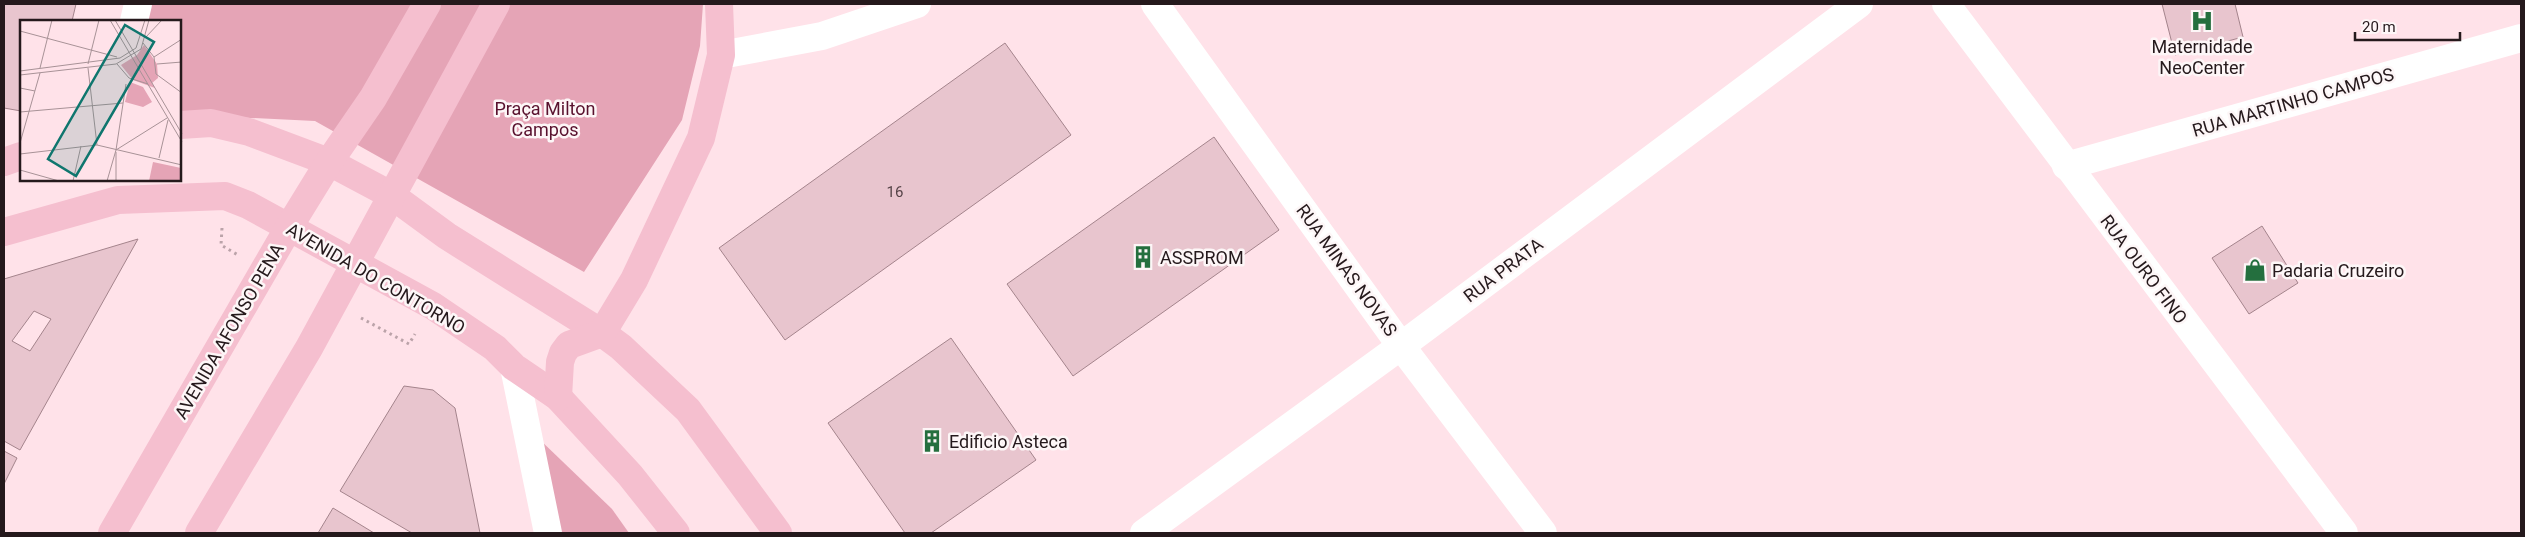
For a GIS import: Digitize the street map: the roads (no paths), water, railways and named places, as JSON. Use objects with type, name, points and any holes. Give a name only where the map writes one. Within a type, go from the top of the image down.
[{"type":"main road","name":"AVENIDA AFONSO PENA","points":[[112,533],[289,227],[329,162],[373,98],[427,4]]},
{"type":"main road","points":[[199,533],[334,302],[496,4]]},
{"type":"main road","points":[[558,397],[560,362],[563,353],[569,346],[602,333],[634,280],[701,138],[721,55],[719,4]]},
{"type":"main road","points":[[181,125],[211,122],[250,132],[329,162],[391,195],[447,236],[602,333],[621,347],[688,410],[778,533]]},
{"type":"main road","points":[[4,162],[20,156]]},
{"type":"main road","name":"AVENIDA DO CONTORNO","points":[[4,232],[118,200],[225,196],[248,205],[434,306],[495,348],[514,367],[558,397],[630,475],[676,533]]},
{"type":"street","points":[[134,20],[138,4]]},
{"type":"street","points":[[721,55],[822,36],[918,4]]},
{"type":"street","name":"RUA MINAS NOVAS","points":[[1154,4],[1401,346],[1543,533]]},
{"type":"street","name":"RUA PRATA","points":[[1144,533],[1401,346],[1859,4]]},
{"type":"street","name":"RUA OURO FINO","points":[[1946,4],[2066,166],[2344,533]]},
{"type":"street","name":"RUA MARTINHO CAMPOS","points":[[2066,166],[2521,38]]},
{"type":"street","points":[[4,150],[20,156]]},
{"type":"street","points":[[514,367],[548,533]]},
{"type":"place","name":"Maternidade NeoCenter","points":[[2202,21]]},
{"type":"place","name":"ASSPROM","points":[[1143,257]]},
{"type":"place","name":"Padaria Cruzeiro","points":[[2255,270]]},
{"type":"place","name":"Edificio Asteca","points":[[932,441]]},
{"type":"park label","name":"Praça Milton Campos","points":[[545,118]]}]
